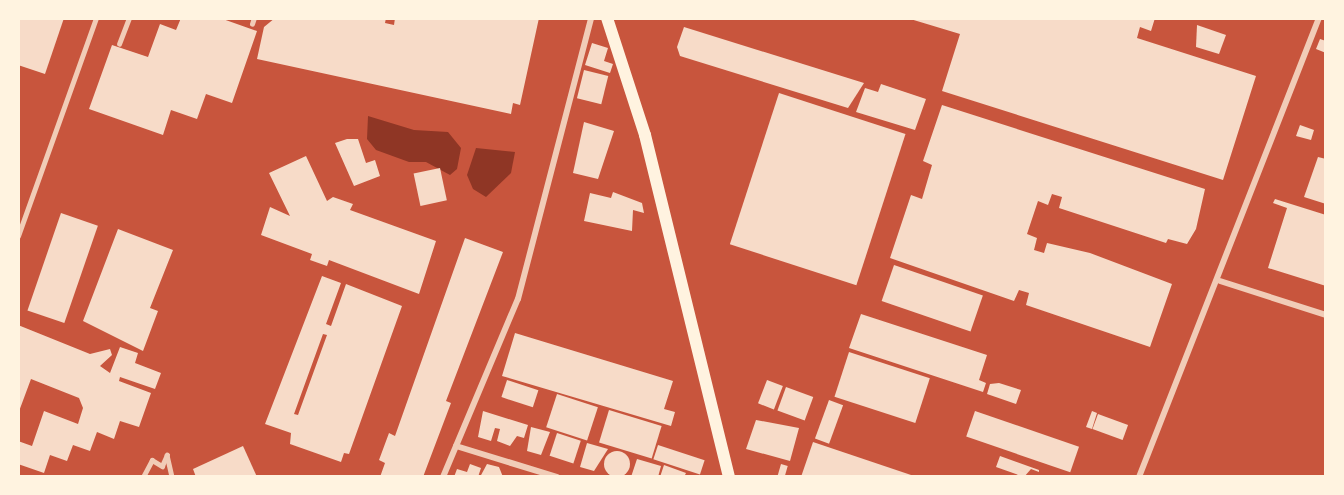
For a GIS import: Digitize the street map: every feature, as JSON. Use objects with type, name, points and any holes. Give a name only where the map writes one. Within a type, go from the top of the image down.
[{"type":"main road","points":[[607,18],[645,135],[729,477]]},
{"type":"street","points":[[444,477],[518,299],[591,18]]},
{"type":"street","points":[[1139,477],[1220,281],[1319,18]]},
{"type":"street","points":[[1220,281],[1326,315]]},
{"type":"street","points":[[456,446],[557,477]]},
{"type":"lane","points":[[18,236],[96,18]]},
{"type":"lane","points":[[119,44],[129,18]]},
{"type":"lane","points":[[143,477],[152,460],[162,466],[167,455],[172,477]]},
{"type":"shaded area","points":[[368,116],[414,130],[448,132],[461,148],[457,169],[450,175],[426,162],[409,162],[376,150],[367,139]]},
{"type":"shaded area","points":[[476,148],[515,152],[511,173],[486,197],[473,189],[467,175]]},
{"type":"building","points":[[18,18],[64,18],[45,74],[18,65]]},
{"type":"building","points":[[181,18],[220,18],[257,31],[232,103],[206,94],[197,119],[171,110],[163,135],[89,109],[112,45],[148,57],[160,24],[176,30]]},
{"type":"building","points":[[275,18],[386,18],[385,23],[394,25],[395,18],[539,18],[520,105],[513,103],[511,114],[257,59],[264,27]]},
{"type":"building","points":[[907,18],[1155,18],[1151,31],[1140,27],[1137,38],[1256,76],[1223,180],[942,91],[960,34]]},
{"type":"building","points":[[1197,25],[1226,35],[1219,54],[1196,47]]},
{"type":"building","points":[[684,27],[864,83],[848,108],[680,56],[677,47]]},
{"type":"building","points":[[1320,39],[1326,41],[1326,53],[1316,49]]},
{"type":"building","points":[[592,43],[608,48],[604,61],[613,64],[610,73],[585,65]]},
{"type":"building","points":[[584,70],[608,76],[601,104],[577,98]]},
{"type":"building","points":[[881,84],[926,99],[915,130],[856,112],[865,88],[878,92]]},
{"type":"building","points":[[779,93],[905,134],[856,285],[730,244]]},
{"type":"building","points":[[942,105],[1205,189],[1196,229],[1187,244],[1168,239],[1166,243],[1059,208],[1062,197],[1052,194],[1048,205],[1038,201],[1027,234],[1037,238],[1034,250],[1044,253],[1047,243],[1090,253],[1172,284],[1150,347],[1026,305],[1029,293],[1019,290],[1014,301],[890,258],[911,195],[922,199],[932,165],[923,161]]},
{"type":"building","points":[[584,122],[614,131],[598,179],[573,173]]},
{"type":"building","points":[[1300,125],[1314,130],[1311,140],[1296,136]]},
{"type":"building","points":[[347,139],[358,139],[366,163],[375,160],[380,176],[354,186],[335,143]]},
{"type":"building","points":[[306,156],[327,201],[333,197],[353,204],[350,210],[436,241],[419,294],[329,260],[327,266],[310,260],[312,254],[261,235],[270,207],[290,216],[269,173]]},
{"type":"building","points":[[1318,157],[1326,159],[1326,204],[1304,197]]},
{"type":"building","points":[[440,168],[447,200],[420,206],[414,174]]},
{"type":"building","points":[[613,192],[642,203],[644,213],[633,210],[632,231],[584,221],[590,193],[611,198]]},
{"type":"building","points":[[1275,199],[1326,215],[1326,286],[1268,268],[1287,208],[1273,203]]},
{"type":"building","points":[[61,213],[98,226],[64,323],[27,310]]},
{"type":"building","points":[[118,229],[173,250],[150,308],[158,311],[143,351],[83,321]]},
{"type":"building","points":[[465,238],[503,252],[446,401],[451,403],[423,477],[380,477],[385,463],[379,460],[389,433],[395,436]]},
{"type":"building","points":[[894,265],[983,296],[971,332],[882,301]]},
{"type":"building","points":[[322,276],[341,283],[326,324],[331,326],[346,284],[402,306],[349,454],[344,453],[341,462],[290,444],[291,433],[265,424]],"holes":[[[323,334],[327,335],[298,415],[294,414]]]},
{"type":"building","points":[[861,314],[987,355],[979,380],[986,383],[983,392],[849,348]]},
{"type":"building","points":[[18,325],[90,354],[110,349],[112,355],[100,366],[110,373],[120,347],[138,353],[135,363],[161,373],[155,389],[120,377],[119,381],[151,393],[139,427],[120,421],[114,439],[97,432],[90,451],[73,445],[67,461],[50,455],[44,473],[18,464],[18,441],[32,446],[44,411],[78,424],[83,408],[79,398],[31,379],[18,414]]},
{"type":"building","points":[[515,333],[673,381],[664,409],[675,412],[671,426],[502,376]]},
{"type":"building","points":[[849,352],[930,378],[915,423],[834,397]]},
{"type":"building","points":[[507,380],[538,390],[533,407],[501,397]]},
{"type":"building","points":[[767,380],[783,386],[774,409],[758,403]]},
{"type":"building","points":[[999,383],[1021,390],[1016,404],[987,394],[990,384]]},
{"type":"building","points":[[786,387],[813,397],[805,420],[777,410]]},
{"type":"building","points":[[557,394],[598,407],[587,441],[546,427]]},
{"type":"building","points":[[829,400],[843,405],[829,444],[815,439]]},
{"type":"building","points":[[609,410],[662,426],[652,459],[599,443]]},
{"type":"building","points":[[483,411],[528,425],[524,438],[517,436],[510,446],[497,441],[500,429],[495,428],[491,441],[478,437]]},
{"type":"building","points":[[975,411],[1079,447],[1070,472],[966,437]]},
{"type":"building","points":[[1092,411],[1097,413],[1092,429],[1086,427]]},
{"type":"building","points":[[1098,414],[1128,425],[1123,440],[1093,429]]},
{"type":"building","points":[[756,420],[799,428],[790,461],[746,449]]},
{"type":"building","points":[[531,427],[550,432],[541,455],[527,451]]},
{"type":"building","points":[[557,433],[581,441],[573,464],[550,456]]},
{"type":"building","points":[[813,442],[917,477],[801,477]]},
{"type":"building","points":[[587,443],[608,449],[594,471],[580,467]]},
{"type":"building","points":[[658,445],[705,460],[700,474],[653,459]]},
{"type":"building","points":[[243,446],[257,477],[196,477],[193,469]]},
{"type":"building","points":[[617,451],[626,455],[630,464],[626,473],[617,477],[608,473],[604,464],[608,455]]},
{"type":"building","points":[[1000,456],[1039,470],[1039,472],[1031,469],[1024,477],[996,467]]},
{"type":"building","points":[[637,459],[661,466],[658,477],[631,477]]},
{"type":"building","points":[[470,464],[481,468],[478,477],[454,477],[457,469],[467,472]]},
{"type":"building","points":[[487,464],[499,467],[503,477],[480,477]]},
{"type":"building","points":[[781,464],[788,466],[785,477],[778,476]]},
{"type":"building","points":[[664,465],[686,473],[684,477],[660,477]]}]
